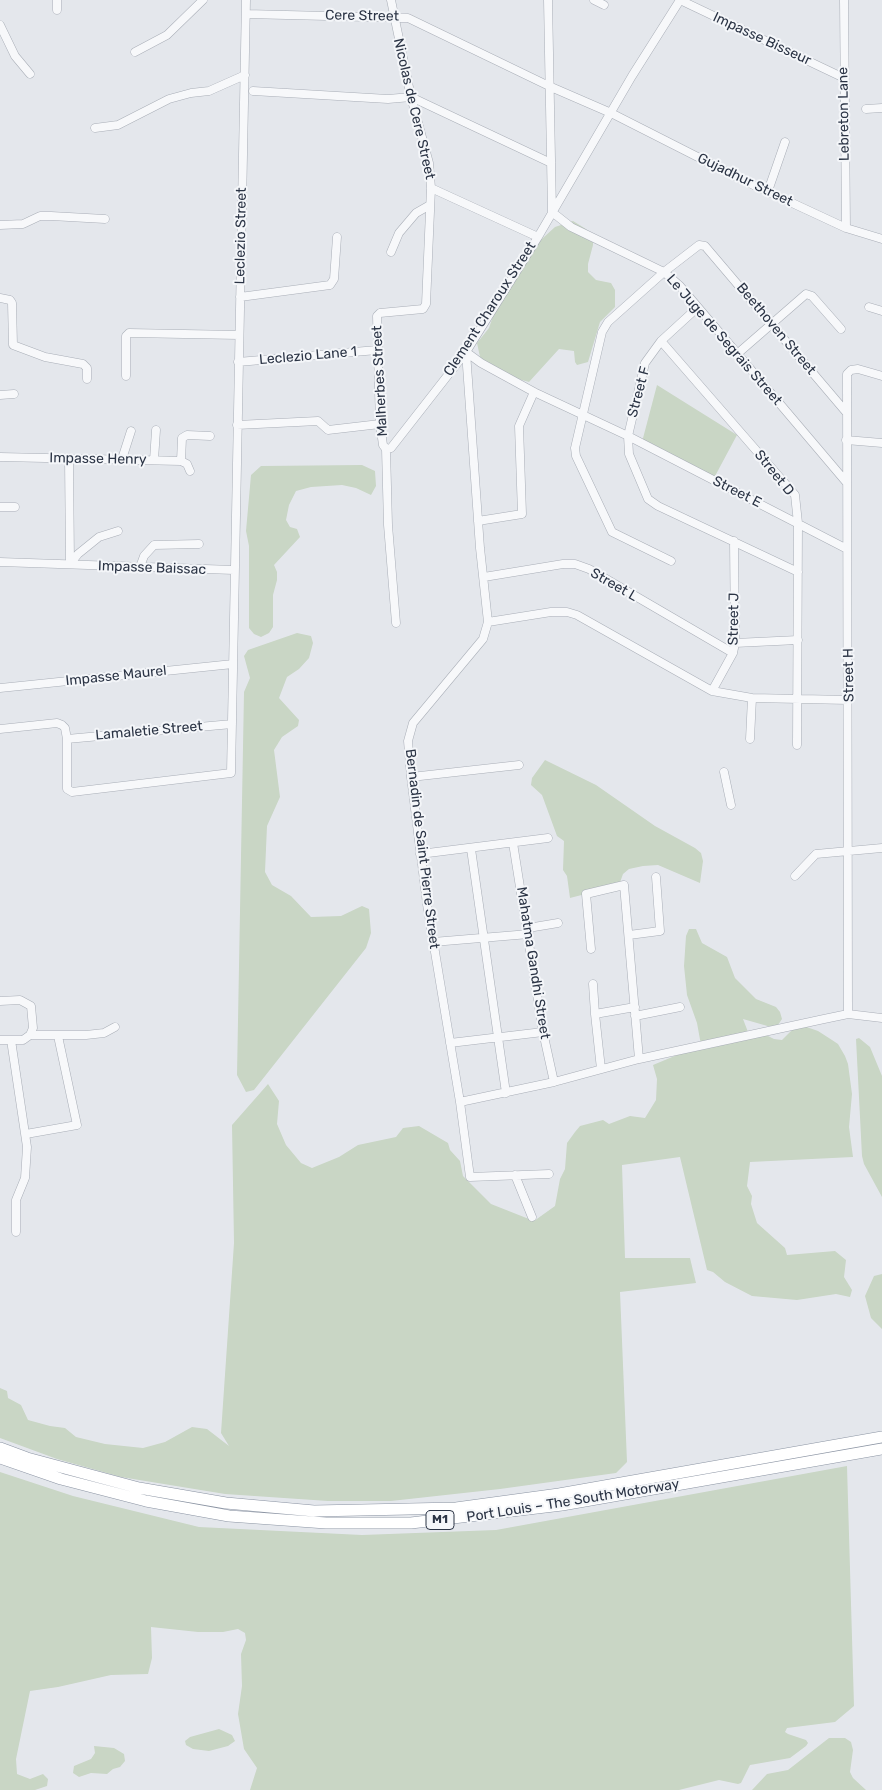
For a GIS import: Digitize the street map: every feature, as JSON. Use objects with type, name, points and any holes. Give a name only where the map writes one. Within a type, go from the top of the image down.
[{"type":"highway","name":"Port Louis – The South Motorway","points":[[0,1448],[26,1458],[139,1488],[226,1503],[314,1512],[456,1508],[559,1494],[882,1437]]},
{"type":"highway","name":"Port Louis – The South Motorway","points":[[0,1458],[61,1479],[146,1501],[229,1516],[326,1523],[410,1523],[562,1505],[882,1449]]},
{"type":"street","points":[[57,0],[58,10]]},
{"type":"street","points":[[135,52],[167,35],[203,0]]},
{"type":"street","name":"Leclezio Street","points":[[67,739],[66,789],[72,792],[231,774],[246,0]]},
{"type":"street","points":[[391,0],[394,16]]},
{"type":"street","points":[[548,0],[552,87],[552,212]]},
{"type":"street","points":[[594,0],[604,5]]},
{"type":"street","name":"Impasse Bisseur","points":[[680,0],[844,78]]},
{"type":"street","name":"Clement Charoux Street","points":[[386,449],[391,448],[466,352],[538,238],[632,76],[680,0]]},
{"type":"street","name":"Lebreton Lane","points":[[844,0],[846,228]]},
{"type":"street","name":"Cere Street","points":[[246,14],[394,16],[408,18],[427,25],[552,87],[611,113]]},
{"type":"street","name":"Nicolas de Cere Street","points":[[380,312],[423,309],[426,304],[431,188],[429,163],[411,97],[394,16]]},
{"type":"street","points":[[0,25],[15,56],[30,74]]},
{"type":"street","points":[[95,128],[118,125],[169,99],[208,91],[245,75]]},
{"type":"street","points":[[253,91],[388,99],[411,97],[551,163]]},
{"type":"street","points":[[866,109],[882,108]]},
{"type":"street","name":"Gujadhur Street","points":[[611,113],[846,228],[882,239]]},
{"type":"street","points":[[768,191],[785,142]]},
{"type":"street","points":[[431,188],[538,238]]},
{"type":"street","points":[[391,252],[399,233],[416,213],[430,205]]},
{"type":"street","name":"Le Juge de Segrais Street","points":[[552,212],[571,228],[664,272],[680,286],[847,483]]},
{"type":"street","points":[[0,225],[23,224],[40,216],[105,219]]},
{"type":"street","points":[[240,297],[330,285],[334,279],[337,236]]},
{"type":"street","name":"Beethoven Street","points":[[664,272],[699,245],[705,246],[846,412]]},
{"type":"street","points":[[664,272],[608,322],[602,332],[575,448],[576,456],[606,524],[612,532],[671,561]]},
{"type":"street","points":[[736,354],[806,294],[809,294],[841,329]]},
{"type":"street","points":[[0,298],[10,300],[12,303],[13,345],[45,357],[83,364],[87,368],[87,379]]},
{"type":"street","points":[[869,307],[882,311]]},
{"type":"street","name":"Street F","points":[[628,436],[645,363],[662,341],[697,308]]},
{"type":"street","name":"Malherbes Street","points":[[380,312],[377,316],[380,424],[383,445],[386,449]]},
{"type":"street","points":[[126,376],[126,336],[129,333],[239,335]]},
{"type":"street","name":"Street D","points":[[662,341],[795,495],[798,523],[797,745]]},
{"type":"street","name":"Leclezio Lane 1","points":[[238,362],[377,350]]},
{"type":"street","name":"Street E","points":[[466,352],[481,363],[534,392],[628,436],[847,549]]},
{"type":"street","name":"Bernadin de Saint Pierre Street","points":[[466,352],[478,521],[488,622],[483,638],[413,723],[408,741],[420,854],[460,1102],[470,1177],[515,1176]]},
{"type":"street","name":"Street H","points":[[848,1014],[847,374],[851,370],[858,369],[882,376]]},
{"type":"street","points":[[478,521],[522,514],[519,426],[534,392]]},
{"type":"street","points":[[0,395],[14,394]]},
{"type":"street","points":[[237,425],[318,421],[328,430],[380,424]]},
{"type":"street","points":[[154,460],[156,430]]},
{"type":"street","points":[[122,459],[131,431]]},
{"type":"street","points":[[190,471],[187,464],[181,461],[182,438],[187,436],[210,436]]},
{"type":"street","points":[[628,436],[629,454],[648,498],[658,506],[798,572]]},
{"type":"street","points":[[846,440],[882,443]]},
{"type":"street","points":[[386,449],[388,525],[396,623]]},
{"type":"street","name":"Impasse Henry","points":[[0,457],[181,461]]},
{"type":"street","points":[[69,458],[70,564]]},
{"type":"street","points":[[0,507],[15,507]]},
{"type":"street","points":[[70,564],[78,554],[99,537],[118,531]]},
{"type":"street","name":"Street J","points":[[712,691],[733,653],[735,643],[734,541]]},
{"type":"street","points":[[140,567],[144,556],[154,545],[199,544]]},
{"type":"street","name":"Impasse Baissac","points":[[0,562],[234,570]]},
{"type":"street","name":"Street L","points":[[484,577],[563,564],[575,564],[589,570],[733,653]]},
{"type":"street","points":[[488,622],[551,612],[567,612],[577,615],[712,691],[752,698],[849,700]]},
{"type":"street","points":[[735,643],[798,640]]},
{"type":"street","name":"Impasse Maurel","points":[[0,688],[233,664]]},
{"type":"street","points":[[750,739],[752,698]]},
{"type":"street","points":[[0,729],[57,723],[65,728],[67,739]]},
{"type":"street","name":"Lamaletie Street","points":[[67,739],[232,724]]},
{"type":"street","points":[[411,776],[519,765]]},
{"type":"street","points":[[724,772],[731,806]]},
{"type":"street","points":[[420,854],[548,838]]},
{"type":"street","name":"Mahatma Gandhi Street","points":[[514,843],[543,1032],[554,1082]]},
{"type":"street","points":[[795,876],[816,854],[882,848]]},
{"type":"street","points":[[470,849],[506,1093]]},
{"type":"street","points":[[629,934],[660,931],[656,877]]},
{"type":"street","points":[[591,949],[586,894],[624,885],[639,1059]]},
{"type":"street","points":[[434,942],[483,938],[529,931],[558,923]]},
{"type":"street","points":[[592,984],[602,1069]]},
{"type":"street","points":[[0,1001],[20,1000],[31,1006],[33,1028],[30,1035],[23,1040],[0,1040]]},
{"type":"street","points":[[595,1014],[635,1007]]},
{"type":"street","points":[[636,1016],[680,1007]]},
{"type":"street","points":[[460,1102],[554,1082],[639,1059],[848,1014],[882,1018]]},
{"type":"street","points":[[30,1035],[58,1036],[104,1033],[115,1027]]},
{"type":"street","points":[[450,1043],[543,1032]]},
{"type":"street","points":[[26,1134],[77,1125],[58,1036]]},
{"type":"street","points":[[11,1040],[26,1134],[25,1178],[16,1200],[16,1232]]},
{"type":"street","points":[[532,1217],[515,1176],[549,1174]]},
{"type":"green space","points":[[573,221],[586,229],[593,238],[588,272],[596,280],[611,283],[615,290],[615,307],[600,322],[588,362],[577,365],[574,351],[559,349],[529,382],[511,377],[485,363],[480,357],[477,343],[489,328],[493,316],[493,305],[532,248],[555,227]]},
{"type":"green space","points":[[657,385],[737,435],[714,478],[642,442]]},
{"type":"green space","points":[[362,465],[375,471],[376,486],[371,495],[356,488],[342,485],[311,487],[296,491],[289,505],[286,520],[290,527],[297,529],[300,537],[274,565],[277,572],[277,580],[273,595],[273,627],[269,633],[261,637],[254,634],[249,628],[249,546],[246,531],[251,475],[261,466]]},
{"type":"green space","points":[[297,633],[311,636],[313,643],[309,658],[299,669],[287,677],[279,698],[299,720],[298,726],[282,737],[274,750],[280,797],[267,826],[265,872],[272,885],[291,896],[311,917],[341,916],[362,906],[369,909],[371,933],[366,948],[254,1090],[246,1092],[237,1075],[244,692],[250,678],[244,656],[248,650]]},
{"type":"green space","points":[[545,760],[596,785],[655,826],[695,848],[701,853],[703,861],[700,883],[658,865],[643,866],[629,869],[623,874],[618,888],[611,893],[597,891],[570,898],[567,876],[563,870],[564,841],[557,836],[542,795],[531,785],[532,778]]},
{"type":"green space","points":[[689,929],[696,929],[702,943],[727,957],[735,978],[756,999],[776,1007],[780,1012],[782,1019],[778,1025],[771,1027],[743,1019],[748,1032],[762,1033],[774,1039],[782,1040],[798,1024],[818,1031],[838,1044],[845,1056],[848,1064],[852,1094],[849,1127],[853,1157],[750,1162],[747,1186],[752,1196],[751,1204],[757,1223],[785,1248],[787,1255],[835,1251],[846,1260],[844,1277],[852,1290],[850,1297],[836,1294],[797,1300],[752,1296],[725,1282],[713,1272],[707,1270],[680,1157],[622,1165],[625,1258],[690,1258],[696,1283],[620,1292],[627,1462],[616,1473],[500,1489],[391,1501],[328,1501],[225,1494],[121,1477],[57,1459],[0,1438],[0,1388],[7,1391],[8,1398],[21,1405],[28,1420],[65,1428],[76,1437],[105,1444],[143,1448],[165,1442],[192,1427],[207,1429],[229,1446],[221,1433],[234,1243],[232,1125],[268,1084],[279,1101],[277,1124],[286,1145],[301,1163],[312,1168],[339,1157],[358,1145],[396,1137],[403,1128],[419,1126],[448,1143],[450,1150],[460,1161],[463,1176],[491,1204],[534,1221],[555,1206],[560,1179],[565,1169],[567,1143],[580,1126],[603,1120],[609,1124],[630,1116],[645,1118],[656,1100],[657,1079],[653,1065],[701,1045],[697,1023],[687,995],[684,966],[686,936]]},
{"type":"green space","points":[[859,1038],[870,1047],[882,1076],[882,1197],[864,1164],[862,1156],[856,1039]]},
{"type":"green space","points":[[882,1274],[882,1329],[871,1318],[865,1296],[874,1276]]},
{"type":"green space","points":[[847,1466],[854,1706],[835,1722],[787,1728],[785,1732],[788,1734],[806,1740],[808,1743],[806,1746],[790,1758],[750,1765],[741,1783],[719,1780],[679,1790],[250,1790],[257,1768],[244,1749],[238,1714],[242,1686],[241,1654],[246,1640],[245,1633],[238,1629],[223,1632],[198,1632],[151,1627],[152,1658],[148,1674],[111,1675],[58,1687],[30,1691],[16,1759],[17,1774],[30,1779],[43,1774],[48,1779],[47,1786],[35,1790],[0,1790],[0,1472],[73,1496],[199,1527],[362,1535],[496,1530]]},
{"type":"green space","points":[[219,1729],[232,1735],[235,1741],[228,1746],[209,1751],[193,1749],[186,1745],[185,1741],[190,1737]]},
{"type":"green space","points":[[829,1738],[845,1738],[851,1742],[853,1750],[850,1772],[853,1778],[866,1790],[752,1790],[767,1774],[788,1770]]},
{"type":"green space","points":[[94,1746],[114,1748],[124,1754],[125,1761],[120,1767],[113,1769],[107,1774],[91,1773],[79,1777],[73,1773],[74,1766],[91,1759],[95,1753]]}]
